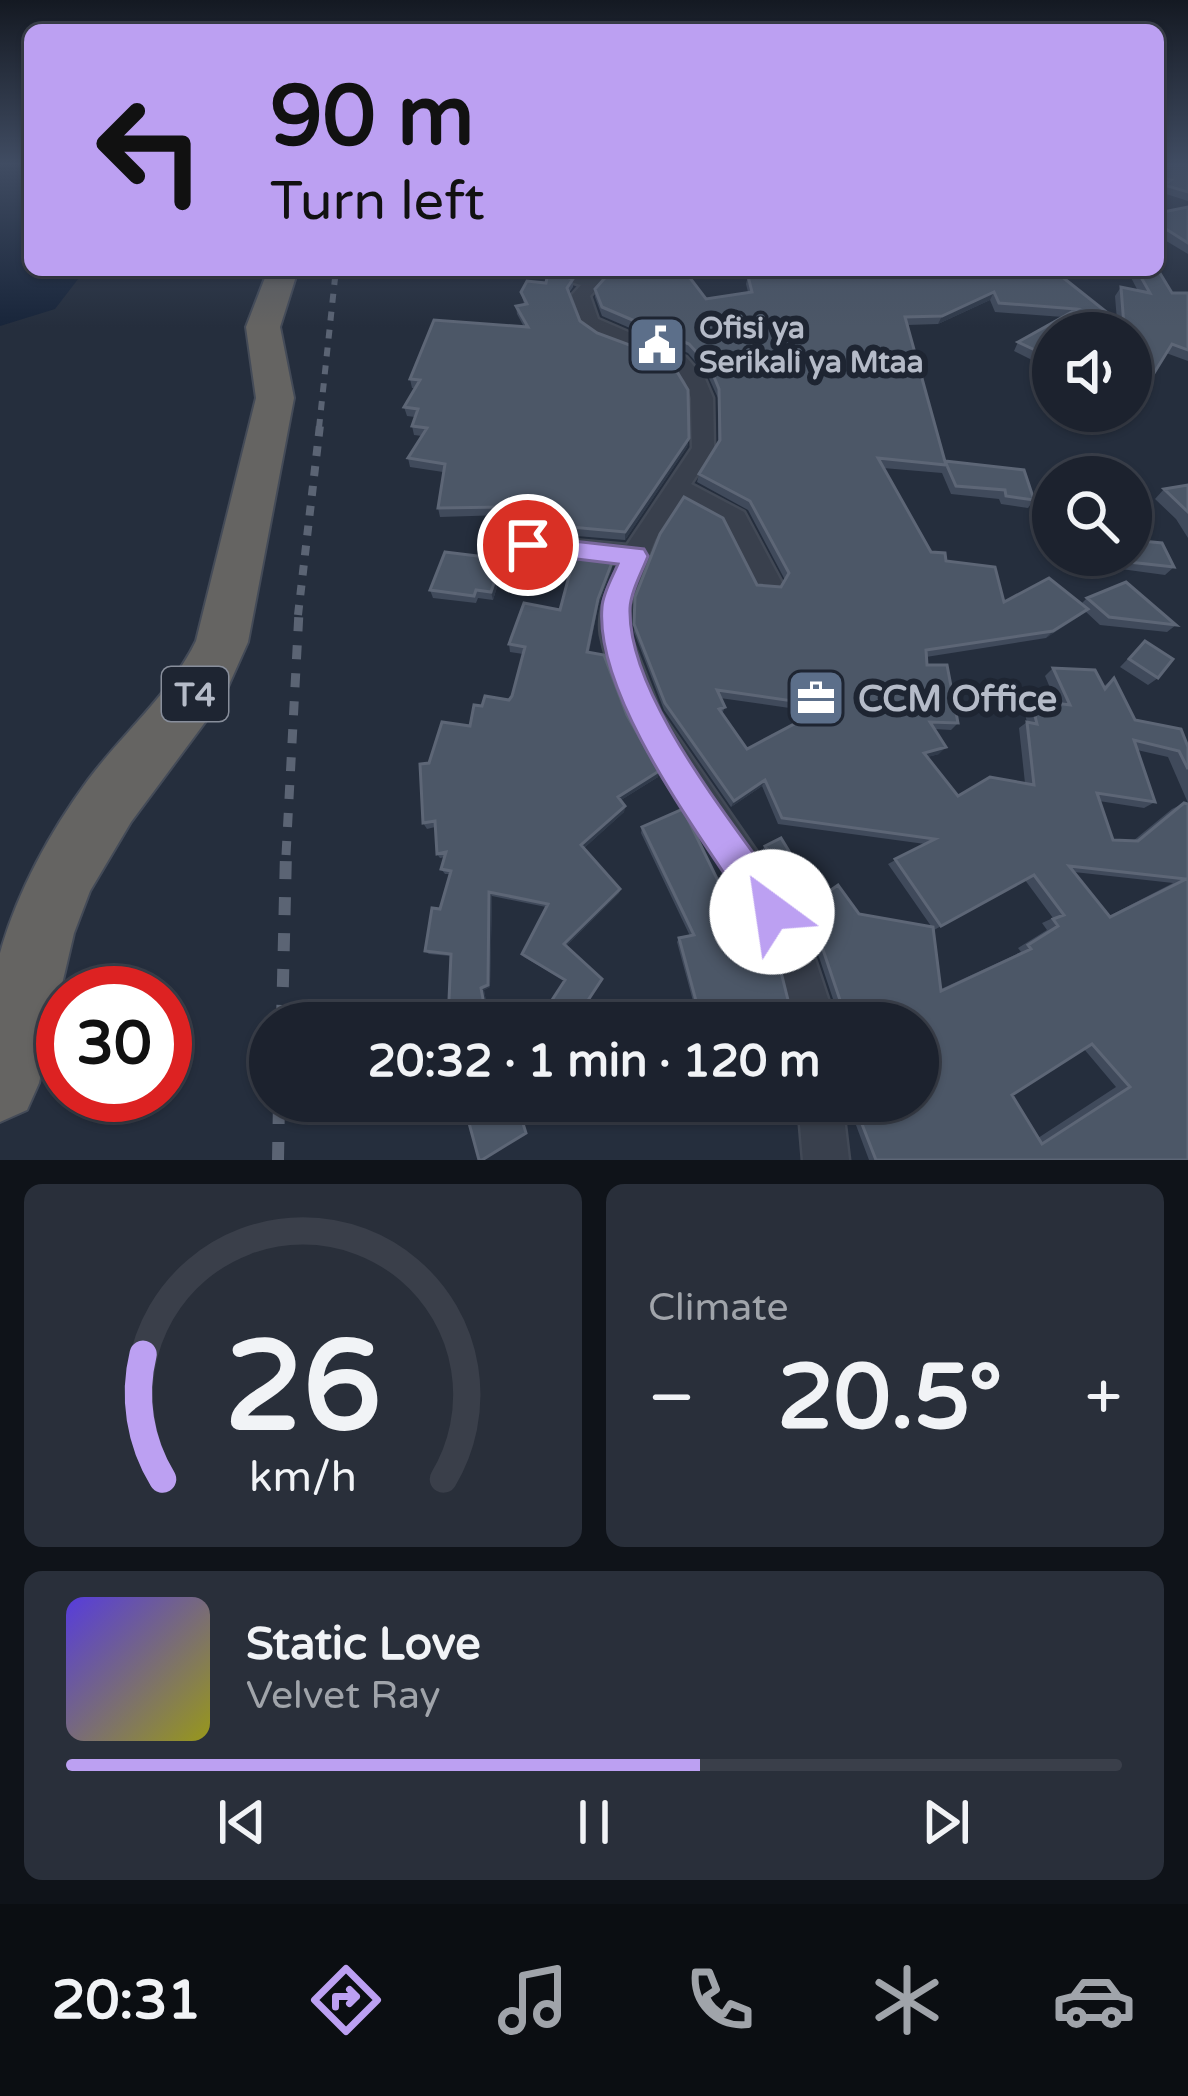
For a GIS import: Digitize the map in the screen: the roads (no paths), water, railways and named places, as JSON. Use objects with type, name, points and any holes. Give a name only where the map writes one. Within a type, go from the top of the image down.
[{"type":"highway","name":"T4","points":[[0,1082],[40,933],[65,872],[110,801],[204,681],[222,641],[275,398],[262,327],[281,276]]},
{"type":"street","points":[[598,276],[581,296],[590,322],[679,361],[695,379],[706,424],[703,449],[634,556],[616,604],[618,650],[647,720],[793,949],[809,1002]]},
{"type":"street","points":[[678,488],[735,518],[745,546],[768,583]]},
{"type":"street","points":[[528,545],[634,556]]},
{"type":"street","points":[[822,1122],[826,1160]]},
{"type":"water","points":[[0,219],[24,219],[24,276],[80,276],[55,309],[0,326]]},
{"type":"railway","points":[[335,276],[335,281]]},
{"type":"railway","points":[[319,428],[335,278]]},
{"type":"railway","points":[[298,615],[320,425]]},
{"type":"railway","points":[[286,855],[299,612]]},
{"type":"railway","points":[[282,1002],[286,852]]},
{"type":"railway","points":[[278,1160],[279,1122]]},
{"type":"place","name":"Ofisi ya Serikali ya Mtaa","points":[[657,345]]},
{"type":"place","name":"CCM Office","points":[[816,698]]}]
